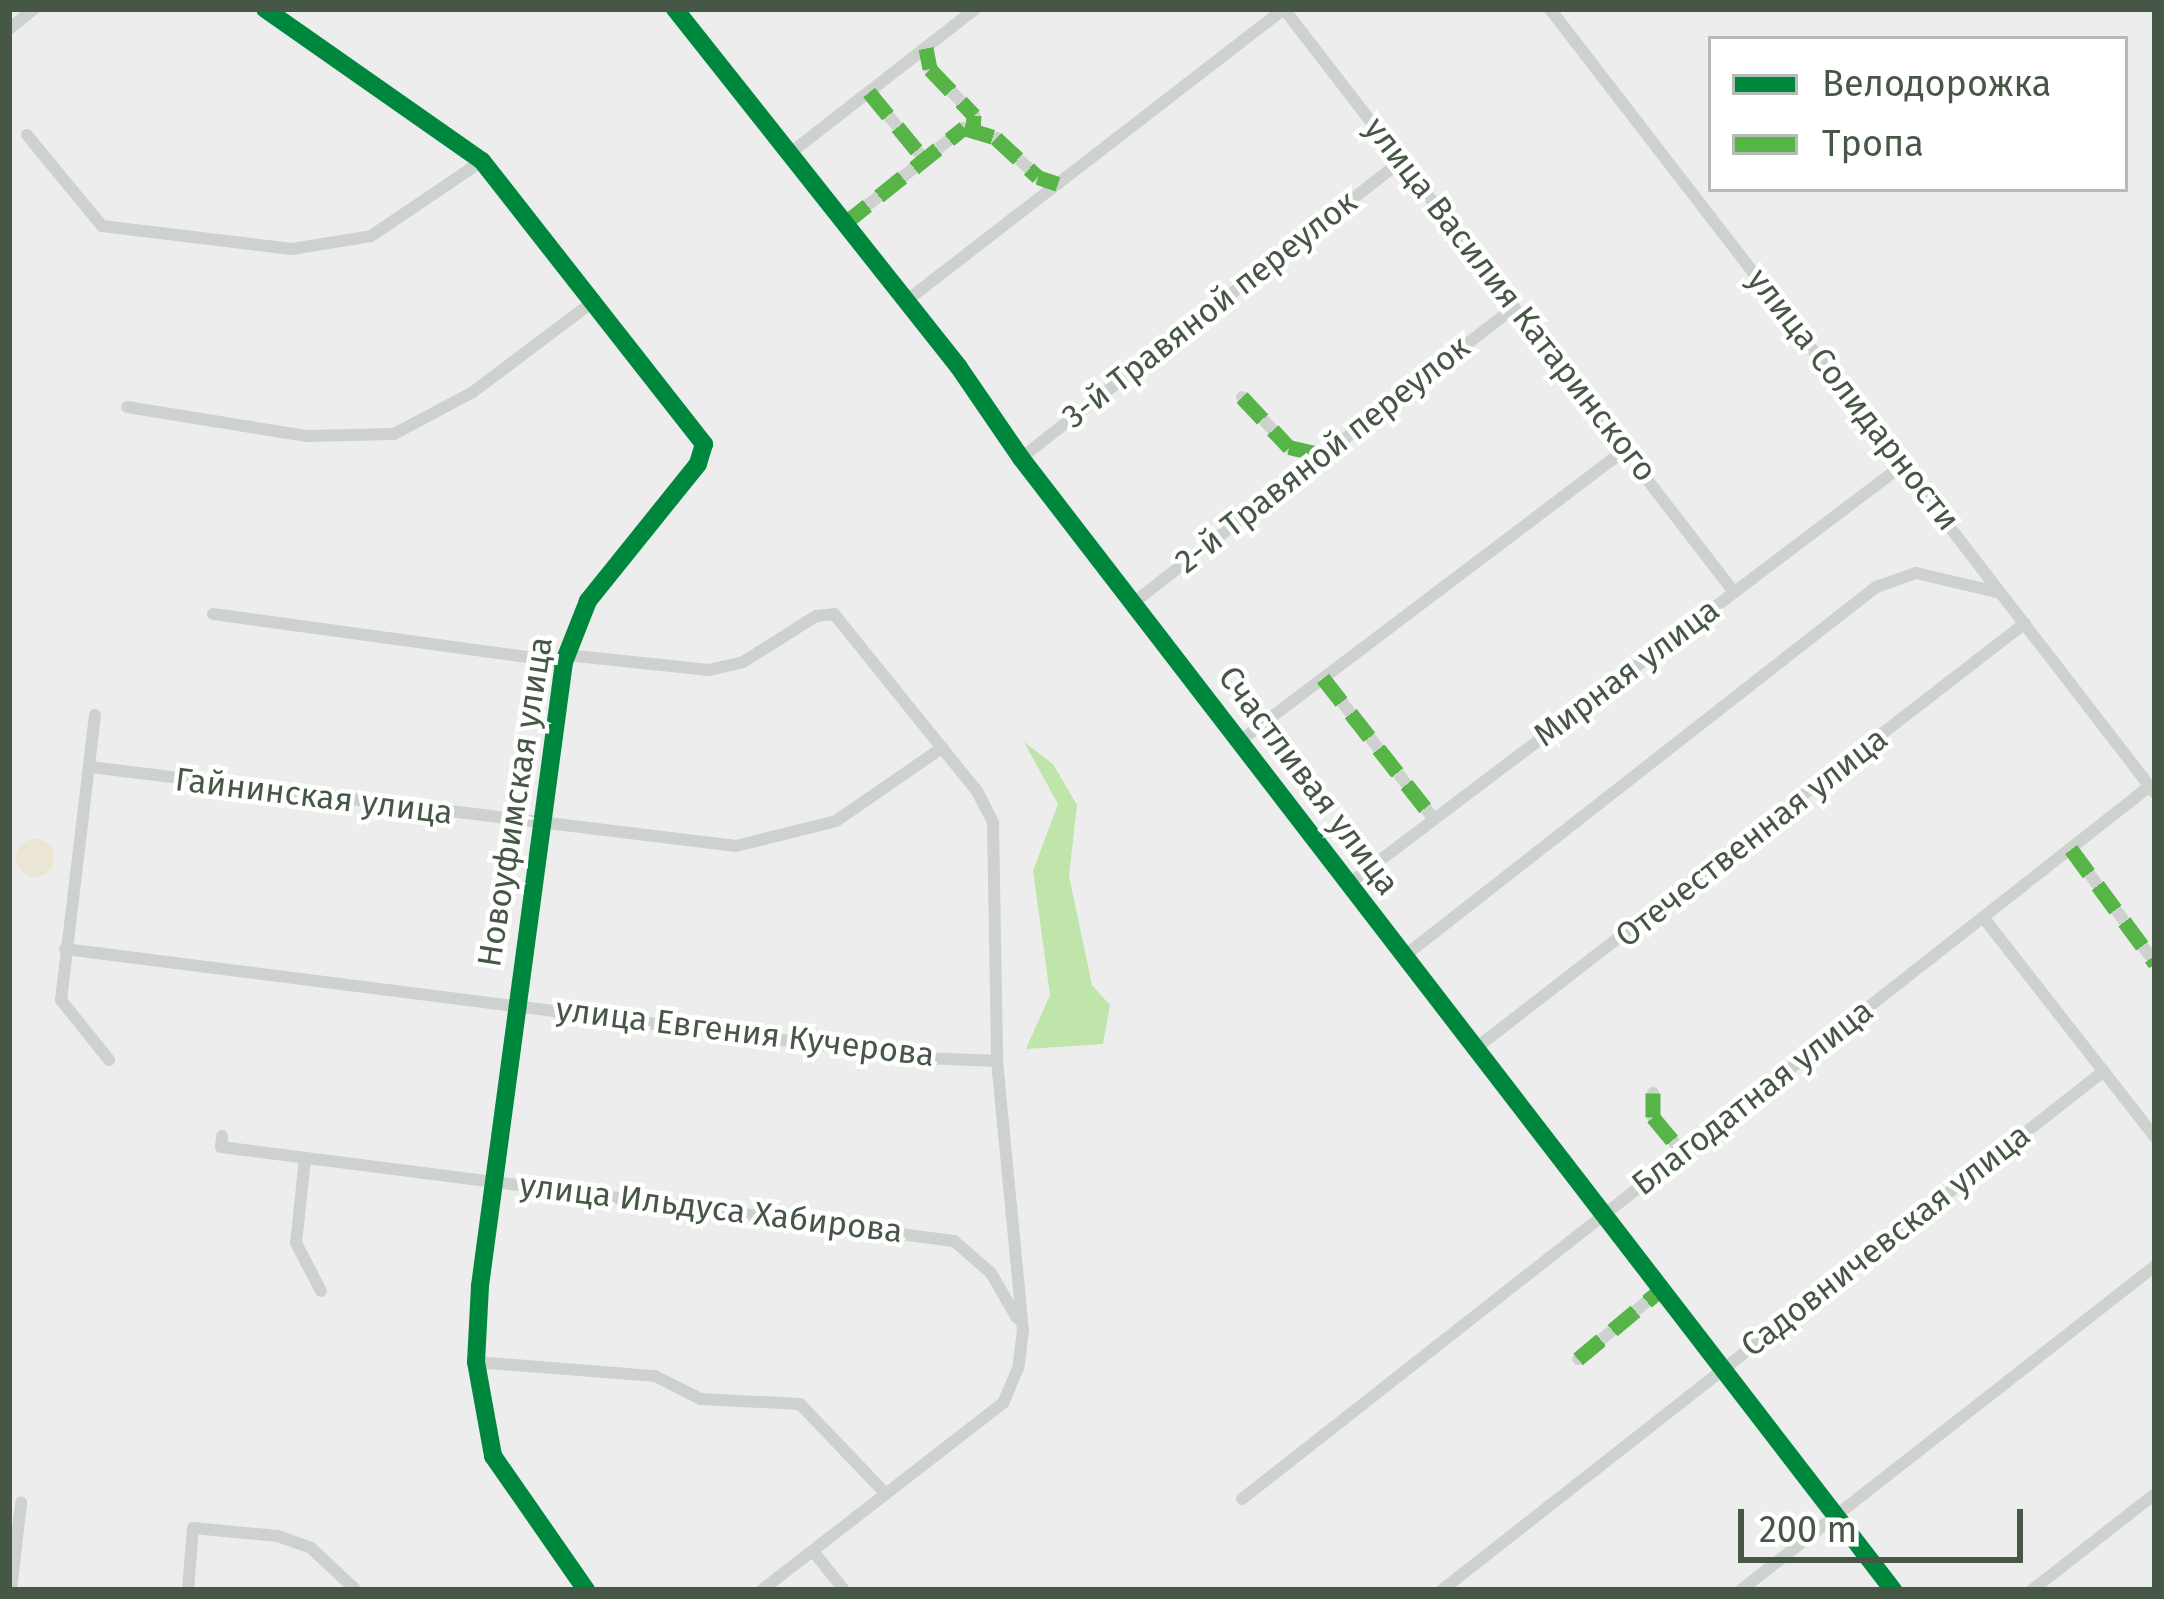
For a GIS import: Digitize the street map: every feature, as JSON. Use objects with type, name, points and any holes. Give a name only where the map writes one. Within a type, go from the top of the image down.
[{"type":"street","points":[[9,28],[34,9]]},
{"type":"street","name":"Новоуфимская улица","points":[[265,9],[482,160],[704,444],[698,464],[588,601],[565,659],[492,1182],[476,1362],[493,1456],[586,1590]]},
{"type":"street","name":"Счастливая улица","points":[[675,9],[906,301],[1403,957],[1607,1213],[1893,1590]]},
{"type":"street","points":[[789,154],[975,9]]},
{"type":"street","points":[[906,301],[1284,9]]},
{"type":"street","name":"улица Василия Катаринского","points":[[1284,9],[1734,592]]},
{"type":"street","name":"улица Солидарности","points":[[1550,9],[2152,790]]},
{"type":"street","points":[[926,48],[930,69],[974,115],[974,129]]},
{"type":"street","points":[[868,92],[924,159]]},
{"type":"street","points":[[974,129],[1058,184]]},
{"type":"street","points":[[844,224],[924,159],[974,129]]},
{"type":"street","points":[[27,135],[102,226],[292,249],[371,236],[482,160]]},
{"type":"street","name":"3-й Травяной переулок","points":[[1021,458],[1400,162]]},
{"type":"street","points":[[127,407],[306,436],[394,434],[473,392],[595,300]]},
{"type":"street","name":"2-й Травяной переулок","points":[[1133,603],[1513,308]]},
{"type":"street","points":[[1242,398],[1289,447],[1324,454]]},
{"type":"street","points":[[1240,741],[1625,450]]},
{"type":"street","name":"Мирная улица","points":[[1350,883],[1904,464]]},
{"type":"street","points":[[1403,957],[1876,587],[1916,573],[2001,593]]},
{"type":"street","points":[[213,614],[565,659],[709,670],[743,662],[816,616],[834,614],[942,748],[993,823],[997,1060],[1023,1330],[1003,1403],[762,1590]]},
{"type":"street","name":"Отечественная улица","points":[[1476,1048],[1504,1034],[2025,623]]},
{"type":"street","points":[[1323,678],[1434,819]]},
{"type":"street","points":[[95,716],[61,1000],[109,1060]]},
{"type":"street","name":"Гайнинская улица","points":[[89,767],[694,844],[793,837],[836,821],[942,748]]},
{"type":"street","name":"Благодатная улица","points":[[1242,1499],[1983,917],[2152,790]]},
{"type":"street","points":[[2071,849],[2155,963]]},
{"type":"street","points":[[1983,917],[2155,1137]]},
{"type":"street","name":"улица Евгения Кучерова","points":[[64,949],[924,1058],[997,1060]]},
{"type":"street","name":"Садовничевская улица","points":[[1442,1590],[2104,1072]]},
{"type":"street","points":[[1653,1093],[1653,1117],[1683,1153]]},
{"type":"street","name":"улица Ильдуса Хабирова","points":[[222,1136],[221,1147],[954,1241],[992,1273],[1023,1330]]},
{"type":"street","points":[[305,1158],[296,1243],[321,1291]]},
{"type":"street","points":[[1741,1590],[1834,1512],[2155,1266]]},
{"type":"street","points":[[1578,1359],[1663,1288]]},
{"type":"street","points":[[476,1362],[655,1376],[700,1399],[800,1404],[886,1494]]},
{"type":"street","points":[[2032,1590],[2155,1494]]},
{"type":"street","points":[[11,1590],[21,1503]]},
{"type":"street","points":[[188,1590],[193,1528],[278,1536],[311,1549],[356,1590]]},
{"type":"street","points":[[813,1551],[844,1590]]},
{"type":"shaded area","points":[[1024,742],[1053,764],[1077,805],[1069,876],[1092,985],[1110,1005],[1103,1044],[1026,1049],[1050,995],[1033,871],[1058,804]]},
{"type":"shaded area","points":[[35,839],[48,845],[54,858],[48,871],[35,877],[22,871],[16,858],[22,845]]},
{"type":"marked path","points":[[926,48],[930,69],[974,115],[973,129]]},
{"type":"marked path","points":[[869,92],[924,159]]},
{"type":"marked path","points":[[844,224],[964,128],[996,138],[1038,177],[1058,184]]},
{"type":"marked path","points":[[1242,397],[1289,447],[1324,455]]},
{"type":"marked path","points":[[1323,678],[1434,819]]},
{"type":"marked path","points":[[2071,849],[2155,963]]},
{"type":"marked path","points":[[1653,1093],[1653,1117],[1683,1153]]},
{"type":"marked path","points":[[1578,1359],[1663,1288]]},
{"type":"cycle path","points":[[265,9],[482,161],[704,444],[698,464],[588,601],[564,662],[480,1286],[476,1362],[493,1456],[586,1590]]},
{"type":"cycle path","points":[[675,9],[958,366],[1021,458],[1893,1590]]}]
